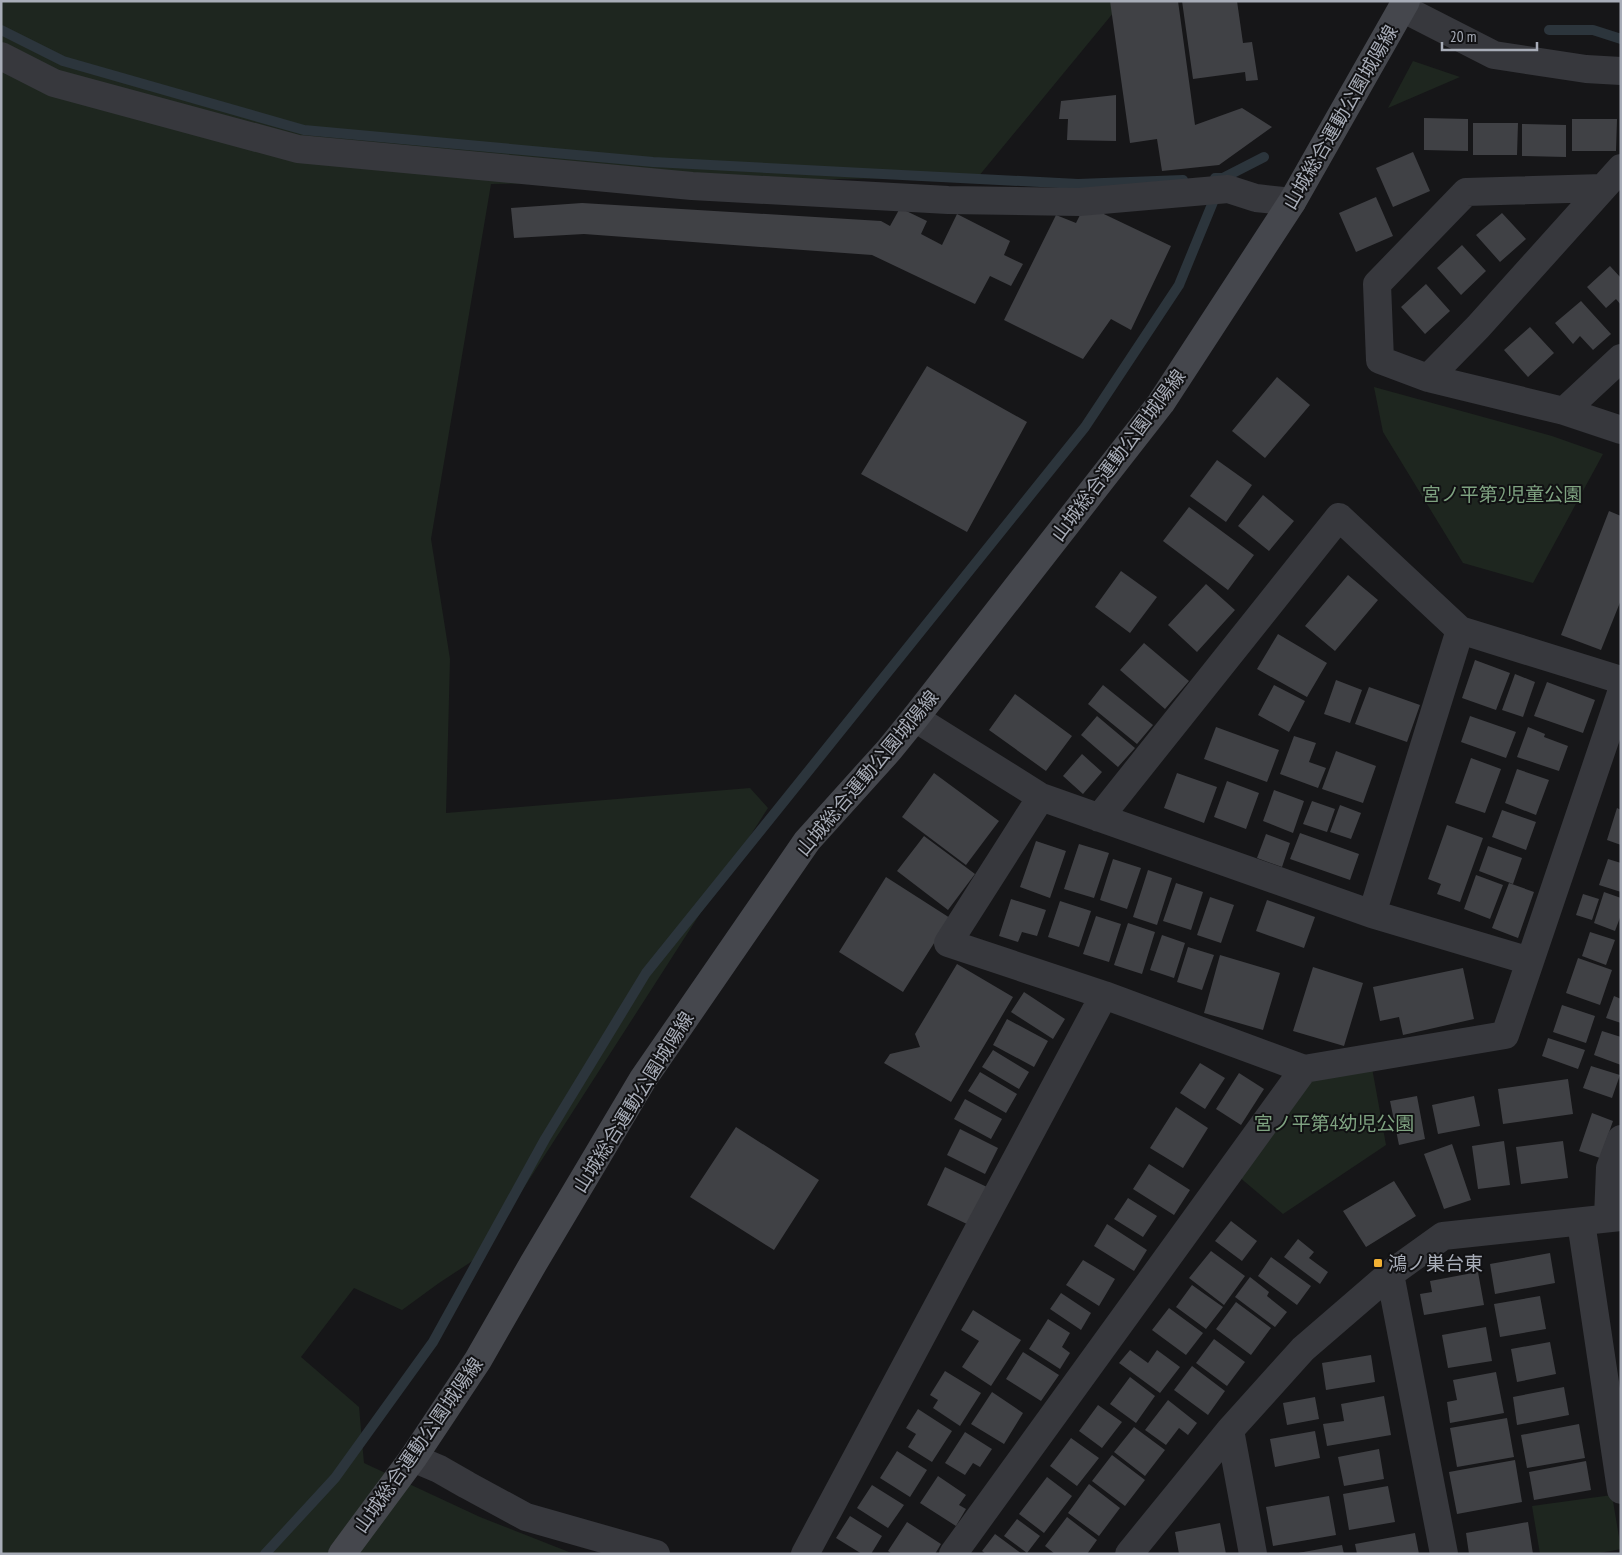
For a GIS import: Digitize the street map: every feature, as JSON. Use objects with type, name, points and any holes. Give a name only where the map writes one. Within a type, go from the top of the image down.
[{"type":"main road","name":"山城総合運動公園城陽線","points":[[342,1554],[414,1458],[478,1360],[643,1079],[807,841],[889,750],[915,718],[1161,403],[1292,202],[1404,5]]},
{"type":"street","points":[[1404,5],[1494,55],[1586,69],[1621,71]]},
{"type":"street","points":[[1,56],[54,83],[298,149],[692,186],[938,200],[1079,202],[1228,189],[1256,198],[1292,202]]},
{"type":"street","points":[[1428,378],[1478,327],[1612,178]]},
{"type":"street","points":[[1612,178],[1466,192],[1377,284],[1380,360],[1428,378],[1564,411],[1621,430]]},
{"type":"street","points":[[1564,411],[1621,358]]},
{"type":"street","points":[[1099,818],[1338,517],[1460,630],[1621,680]]},
{"type":"street","points":[[1372,914],[1460,630]]},
{"type":"street","points":[[1041,797],[948,943],[1104,995],[1304,1069],[1505,1034],[1621,693]]},
{"type":"street","points":[[915,718],[1041,797],[1372,914],[1530,961]]},
{"type":"street","points":[[805,1554],[1104,995]]},
{"type":"street","points":[[953,1554],[1304,1069]]},
{"type":"street","points":[[1129,1554],[1230,1430],[1303,1349],[1390,1274],[1443,1236],[1614,1217],[1610,1168],[1621,1140]]},
{"type":"street","points":[[1581,1222],[1621,1490]]},
{"type":"street","points":[[1390,1274],[1444,1554]]},
{"type":"street","points":[[1230,1430],[1253,1554]]},
{"type":"street","points":[[414,1458],[439,1469],[467,1486],[526,1516],[656,1554]]},
{"type":"green space","points":[[1,1],[1123,1],[978,177],[491,184],[431,539],[450,659],[446,813],[750,788],[768,808],[480,1256],[402,1310],[354,1288],[301,1357],[359,1407],[364,1463],[480,1517],[574,1554],[1,1554]]},
{"type":"green space","points":[[1413,61],[1460,77],[1388,108]]},
{"type":"green space","name":"宮ノ平第2児童公園","points":[[1374,387],[1552,436],[1603,454],[1533,583],[1463,563],[1383,432]]},
{"type":"green space","name":"宮ノ平第4幼児公園","points":[[1372,1068],[1386,1145],[1283,1214],[1238,1176],[1308,1079]]},
{"type":"green space","points":[[1612,1495],[1621,1549],[1595,1554],[1540,1554],[1532,1506]]},
{"type":"building","points":[[1110,1],[1178,1],[1195,125],[1242,108],[1272,127],[1219,165],[1162,171],[1157,139],[1130,143]]},
{"type":"building","points":[[1182,1],[1237,1],[1243,43],[1252,42],[1258,80],[1246,81],[1245,72],[1193,79]]},
{"type":"building","points":[[1116,95],[1116,141],[1067,140],[1068,119],[1059,119],[1061,101]]},
{"type":"building","points":[[1424,118],[1468,119],[1468,151],[1424,150]]},
{"type":"building","points":[[1572,119],[1617,119],[1616,151],[1572,151]]},
{"type":"building","points":[[1473,123],[1518,123],[1517,155],[1473,155]]},
{"type":"building","points":[[1522,124],[1566,125],[1566,157],[1522,156]]},
{"type":"building","points":[[1413,152],[1430,191],[1393,207],[1376,168]]},
{"type":"building","points":[[1376,197],[1393,236],[1356,252],[1339,213]]},
{"type":"building","points":[[582,203],[881,221],[890,226],[900,208],[927,221],[921,234],[942,245],[957,214],[1010,241],[1004,255],[1023,264],[1011,286],[990,276],[975,304],[872,255],[584,234],[514,238],[511,208]]},
{"type":"building","points":[[1085,205],[1171,246],[1131,330],[1111,319],[1083,359],[1004,320],[1056,215],[1076,223]]},
{"type":"building","points":[[1502,213],[1526,239],[1500,262],[1476,235]]},
{"type":"building","points":[[1462,245],[1486,271],[1461,295],[1437,268]]},
{"type":"building","points":[[1610,266],[1621,278],[1621,305],[1616,299],[1606,308],[1587,287]]},
{"type":"building","points":[[1426,284],[1450,311],[1425,334],[1401,307]]},
{"type":"building","points":[[1581,301],[1611,334],[1593,350],[1580,336],[1573,344],[1555,323]]},
{"type":"building","points":[[1530,327],[1554,353],[1528,377],[1504,350]]},
{"type":"building","points":[[927,366],[1027,422],[967,532],[861,474]]},
{"type":"building","points":[[1277,377],[1310,405],[1265,458],[1232,431]]},
{"type":"building","points":[[1217,460],[1252,485],[1226,522],[1190,496]]},
{"type":"building","points":[[1263,495],[1294,521],[1269,551],[1238,526]]},
{"type":"building","points":[[1189,507],[1254,555],[1228,590],[1163,541]]},
{"type":"building","points":[[1609,511],[1621,516],[1621,600],[1601,650],[1561,635]]},
{"type":"building","points":[[1121,571],[1157,597],[1130,633],[1095,607]]},
{"type":"building","points":[[1348,575],[1378,600],[1335,651],[1305,626]]},
{"type":"building","points":[[1206,584],[1235,610],[1197,652],[1168,625]]},
{"type":"building","points":[[1278,634],[1327,663],[1307,697],[1257,669]]},
{"type":"building","points":[[1144,643],[1189,681],[1165,709],[1120,670]]},
{"type":"building","points":[[1475,660],[1510,673],[1496,710],[1462,698]]},
{"type":"building","points":[[1515,674],[1535,682],[1523,717],[1502,710]]},
{"type":"building","points":[[1336,680],[1362,690],[1350,723],[1324,714]]},
{"type":"building","points":[[1547,682],[1595,700],[1583,733],[1534,716]]},
{"type":"building","points":[[1103,685],[1153,725],[1137,744],[1088,704]]},
{"type":"building","points":[[1274,685],[1305,701],[1289,732],[1258,715]]},
{"type":"building","points":[[1369,687],[1420,705],[1407,742],[1355,724]]},
{"type":"building","points":[[1015,694],[1072,736],[1046,771],[989,730]]},
{"type":"building","points":[[1097,716],[1135,748],[1118,767],[1081,735]]},
{"type":"building","points":[[1470,716],[1516,732],[1506,758],[1461,742]]},
{"type":"building","points":[[1216,727],[1279,750],[1267,782],[1204,759]]},
{"type":"building","points":[[1528,727],[1545,734],[1544,737],[1568,746],[1559,771],[1517,757]]},
{"type":"building","points":[[1294,736],[1316,743],[1309,762],[1326,768],[1318,788],[1280,774]]},
{"type":"building","points":[[1336,751],[1376,766],[1363,803],[1322,789]]},
{"type":"building","points":[[1082,754],[1102,772],[1083,794],[1063,776]]},
{"type":"building","points":[[1471,758],[1501,769],[1485,813],[1455,803]]},
{"type":"building","points":[[1517,769],[1549,780],[1536,815],[1505,803]]},
{"type":"building","points":[[934,773],[999,821],[966,865],[902,817]]},
{"type":"building","points":[[1177,773],[1217,787],[1204,823],[1164,808]]},
{"type":"building","points":[[1227,781],[1259,793],[1246,829],[1214,817]]},
{"type":"building","points":[[1274,790],[1304,801],[1293,833],[1263,821]]},
{"type":"building","points":[[1312,801],[1335,809],[1327,832],[1303,824]]},
{"type":"building","points":[[1340,805],[1361,813],[1351,839],[1330,832]]},
{"type":"building","points":[[1617,808],[1621,810],[1621,845],[1607,840]]},
{"type":"building","points":[[1502,810],[1536,822],[1526,850],[1492,837]]},
{"type":"building","points":[[1447,825],[1483,838],[1460,902],[1437,894],[1441,884],[1428,879]]},
{"type":"building","points":[[1300,833],[1359,854],[1350,880],[1290,859]]},
{"type":"building","points":[[1266,834],[1290,843],[1282,867],[1257,858]]},
{"type":"building","points":[[924,836],[975,874],[948,910],[897,871]]},
{"type":"building","points":[[1036,841],[1066,851],[1050,898],[1020,887]]},
{"type":"building","points":[[1079,844],[1109,853],[1094,898],[1064,889]]},
{"type":"building","points":[[1488,846],[1522,858],[1513,884],[1479,871]]},
{"type":"building","points":[[1113,859],[1141,868],[1127,909],[1100,900]]},
{"type":"building","points":[[1608,859],[1621,863],[1621,892],[1599,885]]},
{"type":"building","points":[[1148,870],[1172,878],[1157,925],[1133,917]]},
{"type":"building","points":[[1476,875],[1503,885],[1490,919],[1464,909]]},
{"type":"building","points":[[886,877],[950,918],[903,992],[839,952]]},
{"type":"building","points":[[1176,883],[1203,892],[1191,930],[1163,921]]},
{"type":"building","points":[[1509,883],[1534,892],[1518,938],[1492,928]]},
{"type":"building","points":[[1604,892],[1621,898],[1621,915],[1615,931],[1594,923]]},
{"type":"building","points":[[1583,894],[1599,899],[1592,920],[1576,915]]},
{"type":"building","points":[[1210,897],[1234,905],[1221,943],[1197,935]]},
{"type":"building","points":[[1011,899],[1046,910],[1037,936],[1022,932],[1018,942],[999,936]]},
{"type":"building","points":[[1267,900],[1315,917],[1304,948],[1256,931]]},
{"type":"building","points":[[1060,901],[1091,911],[1079,947],[1048,937]]},
{"type":"building","points":[[1096,916],[1121,924],[1109,962],[1083,954]]},
{"type":"building","points":[[1128,923],[1155,932],[1142,974],[1114,965]]},
{"type":"building","points":[[1590,932],[1615,940],[1606,965],[1582,956]]},
{"type":"building","points":[[1162,935],[1185,943],[1174,978],[1150,970]]},
{"type":"building","points":[[1188,947],[1214,955],[1202,990],[1177,982]]},
{"type":"building","points":[[1220,955],[1280,973],[1263,1030],[1204,1013]]},
{"type":"building","points":[[1578,958],[1612,970],[1600,1005],[1566,993]]},
{"type":"building","points":[[957,964],[1013,997],[951,1102],[884,1063],[890,1054],[920,1047],[915,1034]]},
{"type":"building","points":[[1313,967],[1363,983],[1344,1046],[1293,1031]]},
{"type":"building","points":[[1463,968],[1474,1019],[1403,1035],[1399,1017],[1380,1021],[1373,987]]},
{"type":"building","points":[[1024,992],[1065,1019],[1053,1039],[1011,1012]]},
{"type":"building","points":[[1614,996],[1621,999],[1621,1023],[1606,1018]]},
{"type":"building","points":[[1562,1005],[1595,1016],[1586,1043],[1553,1032]]},
{"type":"building","points":[[1007,1019],[1048,1041],[1034,1067],[993,1045]]},
{"type":"building","points":[[1602,1031],[1621,1037],[1621,1065],[1594,1055]]},
{"type":"building","points":[[1548,1038],[1585,1050],[1578,1069],[1542,1056]]},
{"type":"building","points":[[993,1050],[1029,1072],[1019,1089],[982,1067]]},
{"type":"building","points":[[1200,1063],[1225,1078],[1205,1109],[1180,1093]]},
{"type":"building","points":[[1591,1066],[1620,1075],[1612,1098],[1583,1088]]},
{"type":"building","points":[[980,1072],[1017,1094],[1006,1113],[968,1091]]},
{"type":"building","points":[[1239,1073],[1264,1089],[1241,1125],[1216,1109]]},
{"type":"building","points":[[1568,1079],[1573,1114],[1503,1124],[1498,1089]]},
{"type":"building","points":[[1417,1096],[1425,1139],[1399,1145],[1390,1101]]},
{"type":"building","points":[[1474,1096],[1480,1126],[1438,1134],[1432,1105]]},
{"type":"building","points":[[965,1099],[1002,1119],[991,1139],[954,1119]]},
{"type":"building","points":[[1176,1107],[1208,1128],[1183,1168],[1150,1148]]},
{"type":"building","points":[[1592,1113],[1613,1121],[1600,1158],[1579,1151]]},
{"type":"building","points":[[736,1127],[819,1180],[774,1250],[690,1197]]},
{"type":"building","points":[[960,1129],[998,1148],[985,1174],[947,1155]]},
{"type":"building","points":[[1504,1141],[1510,1185],[1478,1189],[1472,1146]]},
{"type":"building","points":[[1563,1141],[1568,1178],[1521,1184],[1516,1147]]},
{"type":"building","points":[[1452,1144],[1471,1200],[1444,1209],[1424,1154]]},
{"type":"building","points":[[1149,1164],[1190,1190],[1174,1215],[1133,1189]]},
{"type":"building","points":[[945,1167],[987,1187],[969,1225],[927,1205]]},
{"type":"building","points":[[1394,1181],[1416,1216],[1366,1247],[1343,1211]]},
{"type":"building","points":[[1128,1198],[1157,1216],[1143,1237],[1114,1219]]},
{"type":"building","points":[[1231,1221],[1257,1241],[1242,1261],[1215,1241]]},
{"type":"building","points":[[1107,1224],[1147,1250],[1134,1271],[1094,1246]]},
{"type":"building","points":[[1298,1239],[1314,1252],[1309,1258],[1328,1272],[1320,1284],[1284,1257]]},
{"type":"building","points":[[1211,1251],[1245,1276],[1224,1305],[1189,1278]]},
{"type":"building","points":[[1550,1253],[1555,1283],[1495,1294],[1490,1264]]},
{"type":"building","points":[[1271,1257],[1311,1286],[1297,1305],[1258,1276]]},
{"type":"building","points":[[1083,1260],[1115,1279],[1099,1306],[1066,1285]]},
{"type":"building","points":[[1478,1272],[1484,1305],[1424,1315],[1420,1294],[1432,1292],[1430,1281]]},
{"type":"building","points":[[1250,1277],[1269,1292],[1267,1296],[1287,1312],[1275,1327],[1235,1297]]},
{"type":"building","points":[[1192,1285],[1223,1307],[1206,1329],[1176,1307]]},
{"type":"building","points":[[1061,1293],[1091,1313],[1081,1330],[1050,1309]]},
{"type":"building","points":[[1540,1296],[1546,1329],[1500,1337],[1494,1304]]},
{"type":"building","points":[[1236,1302],[1271,1328],[1251,1355],[1216,1329]]},
{"type":"building","points":[[1169,1308],[1203,1333],[1186,1355],[1152,1330]]},
{"type":"building","points":[[973,1310],[1021,1340],[991,1386],[962,1367],[979,1341],[961,1330]]},
{"type":"building","points":[[1048,1319],[1070,1333],[1062,1347],[1070,1353],[1060,1369],[1029,1349]]},
{"type":"building","points":[[1486,1327],[1492,1361],[1448,1368],[1442,1335]]},
{"type":"building","points":[[1214,1339],[1245,1362],[1227,1386],[1196,1363]]},
{"type":"building","points":[[1550,1342],[1556,1374],[1517,1382],[1511,1349]]},
{"type":"building","points":[[1130,1350],[1148,1363],[1157,1350],[1180,1367],[1160,1393],[1119,1363]]},
{"type":"building","points":[[1023,1352],[1059,1375],[1041,1401],[1006,1379]]},
{"type":"building","points":[[1371,1355],[1375,1382],[1326,1390],[1322,1363]]},
{"type":"building","points":[[1192,1366],[1225,1391],[1208,1415],[1174,1390]]},
{"type":"building","points":[[945,1371],[981,1393],[960,1426],[933,1408],[938,1400],[930,1395]]},
{"type":"building","points":[[1496,1372],[1504,1413],[1450,1423],[1447,1402],[1457,1400],[1453,1380]]},
{"type":"building","points":[[1130,1377],[1155,1396],[1136,1423],[1110,1404]]},
{"type":"building","points":[[1564,1387],[1569,1415],[1517,1425],[1513,1397]]},
{"type":"building","points":[[992,1392],[1023,1413],[1004,1444],[971,1424]]},
{"type":"building","points":[[1384,1396],[1391,1435],[1327,1446],[1323,1424],[1344,1421],[1341,1404]]},
{"type":"building","points":[[1315,1397],[1319,1419],[1287,1425],[1283,1403]]},
{"type":"building","points":[[1168,1400],[1197,1423],[1188,1435],[1179,1428],[1166,1445],[1145,1430]]},
{"type":"building","points":[[1098,1405],[1122,1422],[1102,1448],[1079,1431]]},
{"type":"building","points":[[918,1409],[952,1431],[932,1462],[908,1447],[916,1434],[906,1428]]},
{"type":"building","points":[[1507,1418],[1514,1457],[1457,1467],[1450,1428]]},
{"type":"building","points":[[1579,1424],[1585,1458],[1527,1468],[1521,1435]]},
{"type":"building","points":[[1134,1427],[1165,1450],[1145,1476],[1114,1452]]},
{"type":"building","points":[[1315,1431],[1320,1458],[1275,1467],[1270,1439]]},
{"type":"building","points":[[965,1432],[992,1449],[980,1467],[973,1463],[965,1475],[945,1463]]},
{"type":"building","points":[[1071,1438],[1099,1458],[1077,1486],[1050,1466]]},
{"type":"building","points":[[1379,1449],[1384,1479],[1344,1486],[1338,1457]]},
{"type":"building","points":[[897,1451],[927,1470],[910,1497],[880,1478]]},
{"type":"building","points":[[1112,1455],[1145,1480],[1125,1506],[1092,1481]]},
{"type":"building","points":[[1515,1460],[1522,1502],[1457,1514],[1449,1472]]},
{"type":"building","points":[[1586,1461],[1591,1490],[1534,1500],[1529,1472]]},
{"type":"building","points":[[938,1476],[966,1495],[959,1505],[966,1509],[956,1526],[920,1503]]},
{"type":"building","points":[[1047,1477],[1072,1496],[1044,1533],[1019,1514]]},
{"type":"building","points":[[1089,1484],[1120,1508],[1099,1536],[1068,1513]]},
{"type":"building","points":[[872,1485],[904,1505],[888,1528],[857,1508]]},
{"type":"building","points":[[1388,1486],[1395,1522],[1349,1530],[1343,1494]]},
{"type":"building","points":[[1329,1496],[1336,1535],[1273,1546],[1266,1507]]},
{"type":"building","points":[[850,1516],[882,1536],[871,1554],[862,1554],[836,1538]]},
{"type":"building","points":[[1067,1517],[1097,1540],[1087,1554],[1055,1554],[1045,1546]]},
{"type":"building","points":[[1017,1519],[1040,1536],[1027,1553],[1004,1536]]},
{"type":"building","points":[[907,1522],[941,1544],[935,1554],[892,1554],[888,1551]]},
{"type":"building","points":[[1528,1522],[1533,1554],[1469,1554],[1466,1533]]},
{"type":"building","points":[[1220,1523],[1226,1554],[1179,1554],[1175,1532]]},
{"type":"building","points":[[1415,1533],[1419,1554],[1357,1554],[1355,1544]]},
{"type":"building","points":[[995,1534],[1022,1554],[986,1554],[982,1551]]},
{"type":"building","points":[[1342,1545],[1344,1554],[1298,1554],[1298,1553]]},
{"type":"waterway","points":[[1,30],[63,61],[304,130],[653,162],[1078,184],[1183,180]]},
{"type":"waterway","points":[[1549,30],[1593,30],[1621,39]]},
{"type":"waterway","points":[[1215,178],[1223,178],[1264,157]]},
{"type":"waterway","points":[[265,1554],[335,1478],[433,1342],[545,1139],[646,973],[1085,427],[1179,285],[1213,202]]},
{"type":"place","name":"鴻ノ巣台東","points":[[1378,1263]]}]
